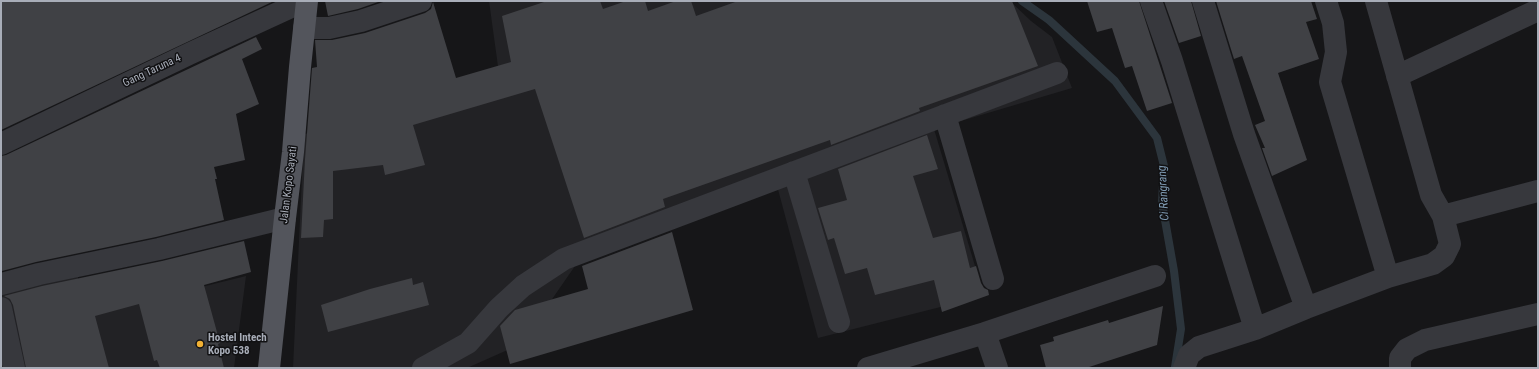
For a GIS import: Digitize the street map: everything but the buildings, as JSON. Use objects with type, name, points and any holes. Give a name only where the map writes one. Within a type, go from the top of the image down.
[{"type":"main road","name":"Jalan Kopo Sayati","points":[[269,368],[293,152],[307,1]]},
{"type":"street","name":"Gang Taruna 4","points":[[1,144],[184,56],[304,1]]},
{"type":"street","points":[[304,28],[329,28],[361,21],[421,1]]},
{"type":"street","points":[[1151,1],[1172,61],[1255,329]]},
{"type":"street","points":[[1203,1],[1244,134],[1306,308]]},
{"type":"street","points":[[1326,1],[1333,24],[1336,52],[1330,82],[1388,276]]},
{"type":"street","points":[[1184,368],[1189,355],[1198,347],[1255,329],[1388,276],[1433,264],[1444,256],[1450,244],[1443,216],[1431,195],[1376,1]]},
{"type":"street","points":[[1397,76],[1538,10]]},
{"type":"street","points":[[423,368],[468,342],[499,308],[523,286],[564,259],[1057,73]]},
{"type":"street","points":[[945,115],[993,279]]},
{"type":"street","points":[[794,172],[839,322]]},
{"type":"street","points":[[1443,216],[1538,191]]},
{"type":"street","points":[[1,284],[38,274],[159,249],[285,218]]},
{"type":"street","points":[[868,368],[985,333],[1155,276]]},
{"type":"street","points":[[1,308],[5,347],[14,368]]},
{"type":"street","points":[[1400,368],[1400,358],[1407,349],[1425,340],[1538,314]]},
{"type":"street","points":[[985,333],[997,368]]},
{"type":"shaded area","points":[[489,1],[1010,1],[1031,21],[1052,37],[1072,88],[934,129],[984,296],[818,338],[776,182],[584,253],[521,344],[467,368],[293,368],[304,134],[427,112],[500,81]]},
{"type":"shaded area","points":[[76,264],[84,316],[246,276],[234,368],[19,368],[1,292]]},
{"type":"waterway","name":"Ci Rangrang","points":[[1022,1],[1049,20],[1115,81],[1157,138],[1164,166],[1162,203],[1174,271],[1181,329],[1175,367]]},
{"type":"place","name":"Hostel Intech Kopo 538","points":[[200,344]]}]
